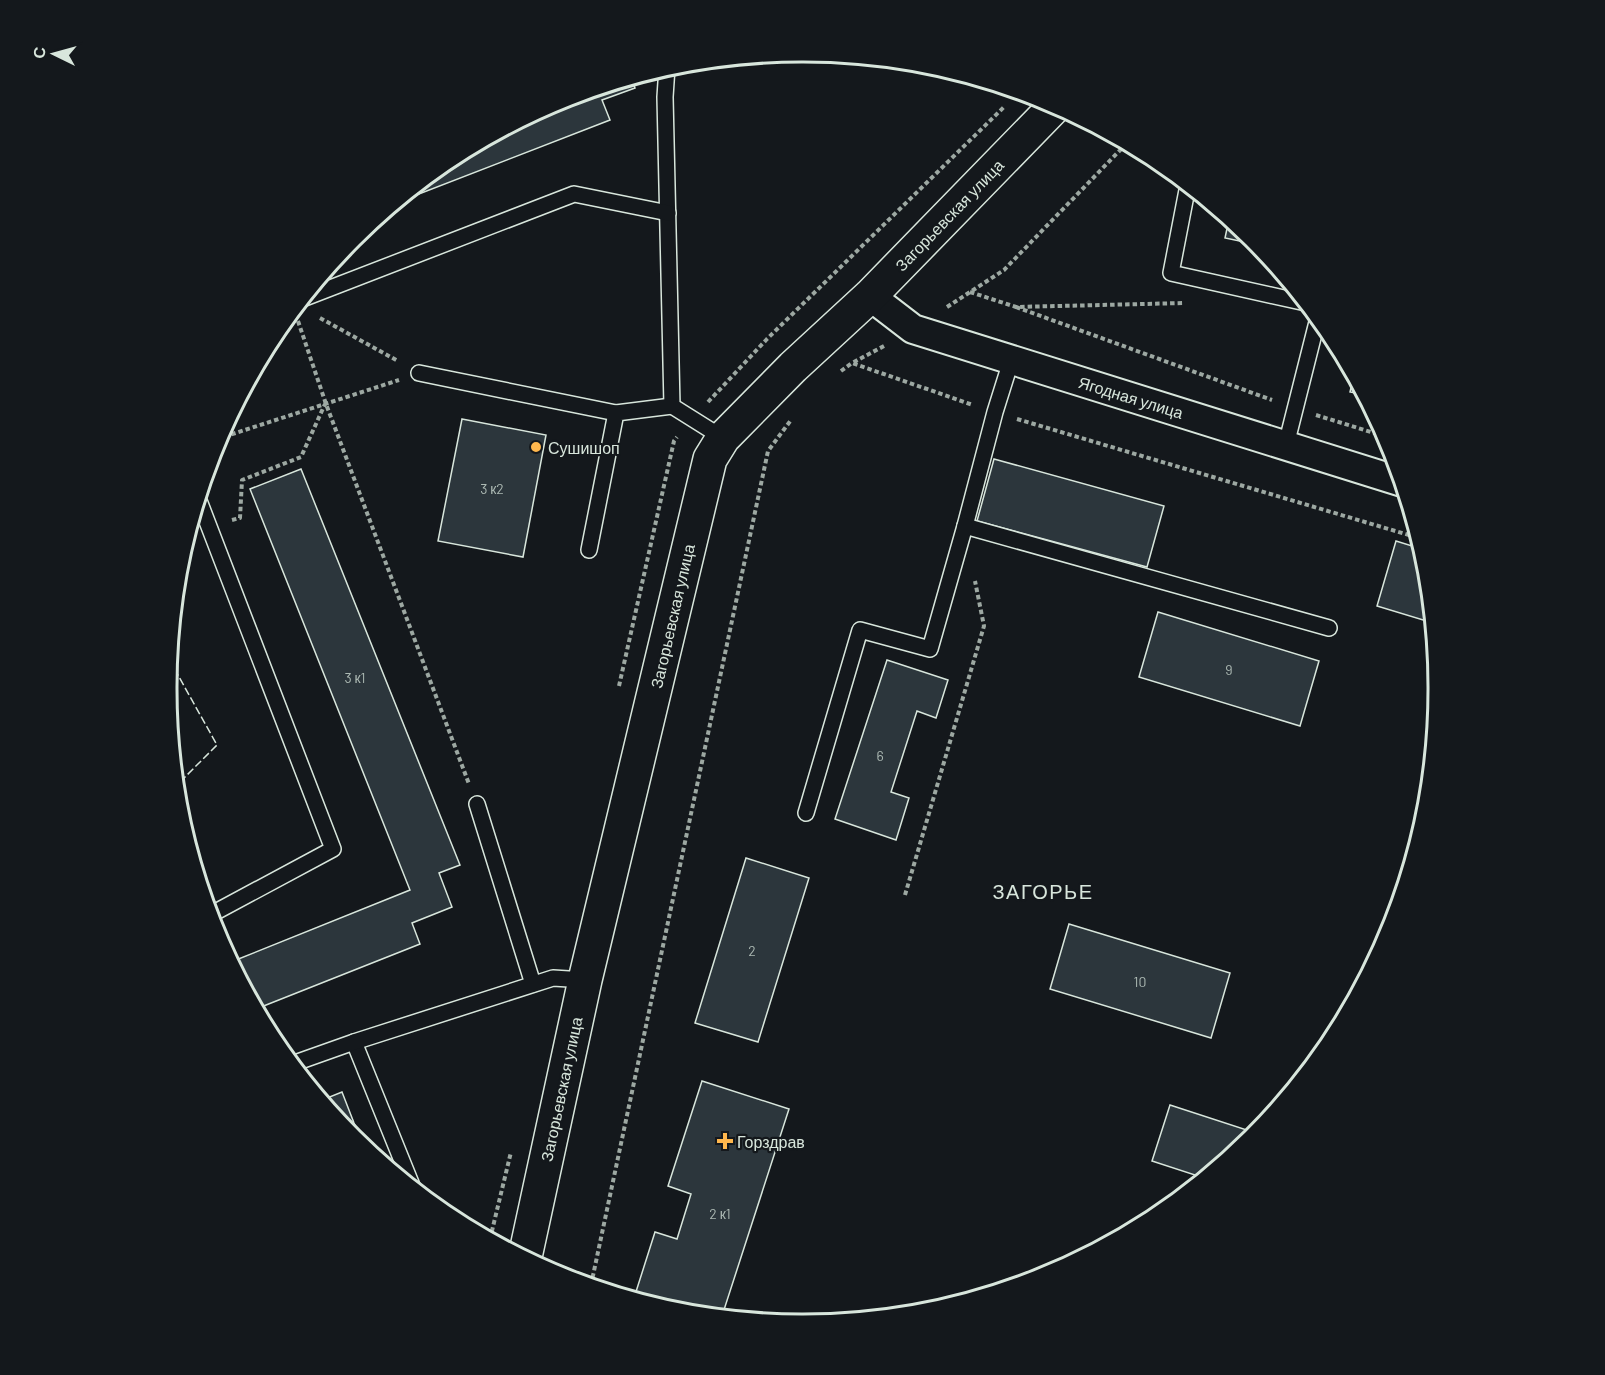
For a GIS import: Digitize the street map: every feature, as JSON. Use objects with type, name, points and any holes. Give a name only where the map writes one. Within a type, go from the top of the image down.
[{"type":"street","name":"Загорьевская улица","points":[[527,1249],[585,980],[710,459],[723,438],[792,366],[870,296],[1049,112]]},
{"type":"street","name":"Ягодная улица","points":[[870,296],[914,329],[1392,479]]},
{"type":"lane","points":[[666,77],[672,406]]},
{"type":"lane","points":[[1186,193],[1171,273],[1294,300]]},
{"type":"lane","points":[[317,293],[574,194],[668,213]]},
{"type":"lane","points":[[1286,445],[1315,329]]},
{"type":"lane","points":[[806,813],[860,630],[930,649],[1011,361]]},
{"type":"lane","points":[[419,373],[616,413],[672,406],[723,438]]},
{"type":"lane","points":[[589,550],[616,413]]},
{"type":"lane","points":[[203,510],[333,849],[218,911]]},
{"type":"lane","points":[[965,526],[1329,628]]},
{"type":"lane","points":[[477,804],[533,984]]},
{"type":"lane","points":[[300,1061],[553,978],[585,980]]},
{"type":"lane","points":[[354,1042],[406,1172]]},
{"type":"path","points":[[767,339],[1011,100]]},
{"type":"path","points":[[836,374],[914,329],[1004,270],[1122,149]]},
{"type":"path","points":[[970,292],[1295,408],[1374,433]]},
{"type":"path","points":[[1016,307],[1190,303]]},
{"type":"path","points":[[317,317],[419,373]]},
{"type":"path","points":[[297,319],[326,404],[477,804]]},
{"type":"path","points":[[852,363],[995,412],[1409,535]]},
{"type":"path","points":[[230,435],[419,373]]},
{"type":"path","points":[[210,529],[240,518],[242,480],[301,457],[326,404]]},
{"type":"path","points":[[593,1277],[768,451],[793,417]]},
{"type":"path","points":[[905,895],[984,626],[965,526]]},
{"type":"building","points":[[634,85],[635,88],[602,100],[610,120],[416,195],[455,167],[526,126],[563,109]]},
{"type":"building","points":[[1227,228],[1241,241],[1225,238]]},
{"type":"building","points":[[462,419],[546,435],[523,557],[438,541]]},
{"type":"building","points":[[994,459],[1164,506],[1147,567],[977,521]]},
{"type":"building","points":[[301,469],[460,865],[439,873],[452,907],[412,923],[420,944],[264,1006],[239,959],[410,890],[250,489]]},
{"type":"building","points":[[1396,541],[1412,546],[1424,620],[1377,606]]},
{"type":"building","points":[[1158,612],[1319,661],[1300,726],[1139,677]]},
{"type":"building","points":[[887,660],[948,680],[936,718],[917,711],[891,792],[909,798],[896,840],[835,819]]},
{"type":"building","points":[[746,858],[809,878],[758,1042],[695,1023]]},
{"type":"building","points":[[1069,924],[1230,973],[1211,1038],[1050,989]]},
{"type":"building","points":[[702,1081],[789,1109],[724,1308],[636,1291],[655,1232],[677,1239],[691,1194],[668,1186]]},
{"type":"building","points":[[342,1092],[355,1125],[332,1100],[329,1097]]},
{"type":"building","points":[[1170,1105],[1245,1130],[1195,1175],[1152,1161]]},
{"type":"fence","points":[[177,674],[217,745],[184,778]]},
{"type":"place","name":"Сушишоп","points":[[536,447]]},
{"type":"place","name":"Горздрав","points":[[725,1141]]},
{"type":"district","name":"ЗАГОРЬЕ","points":[[1043,891]]}]
